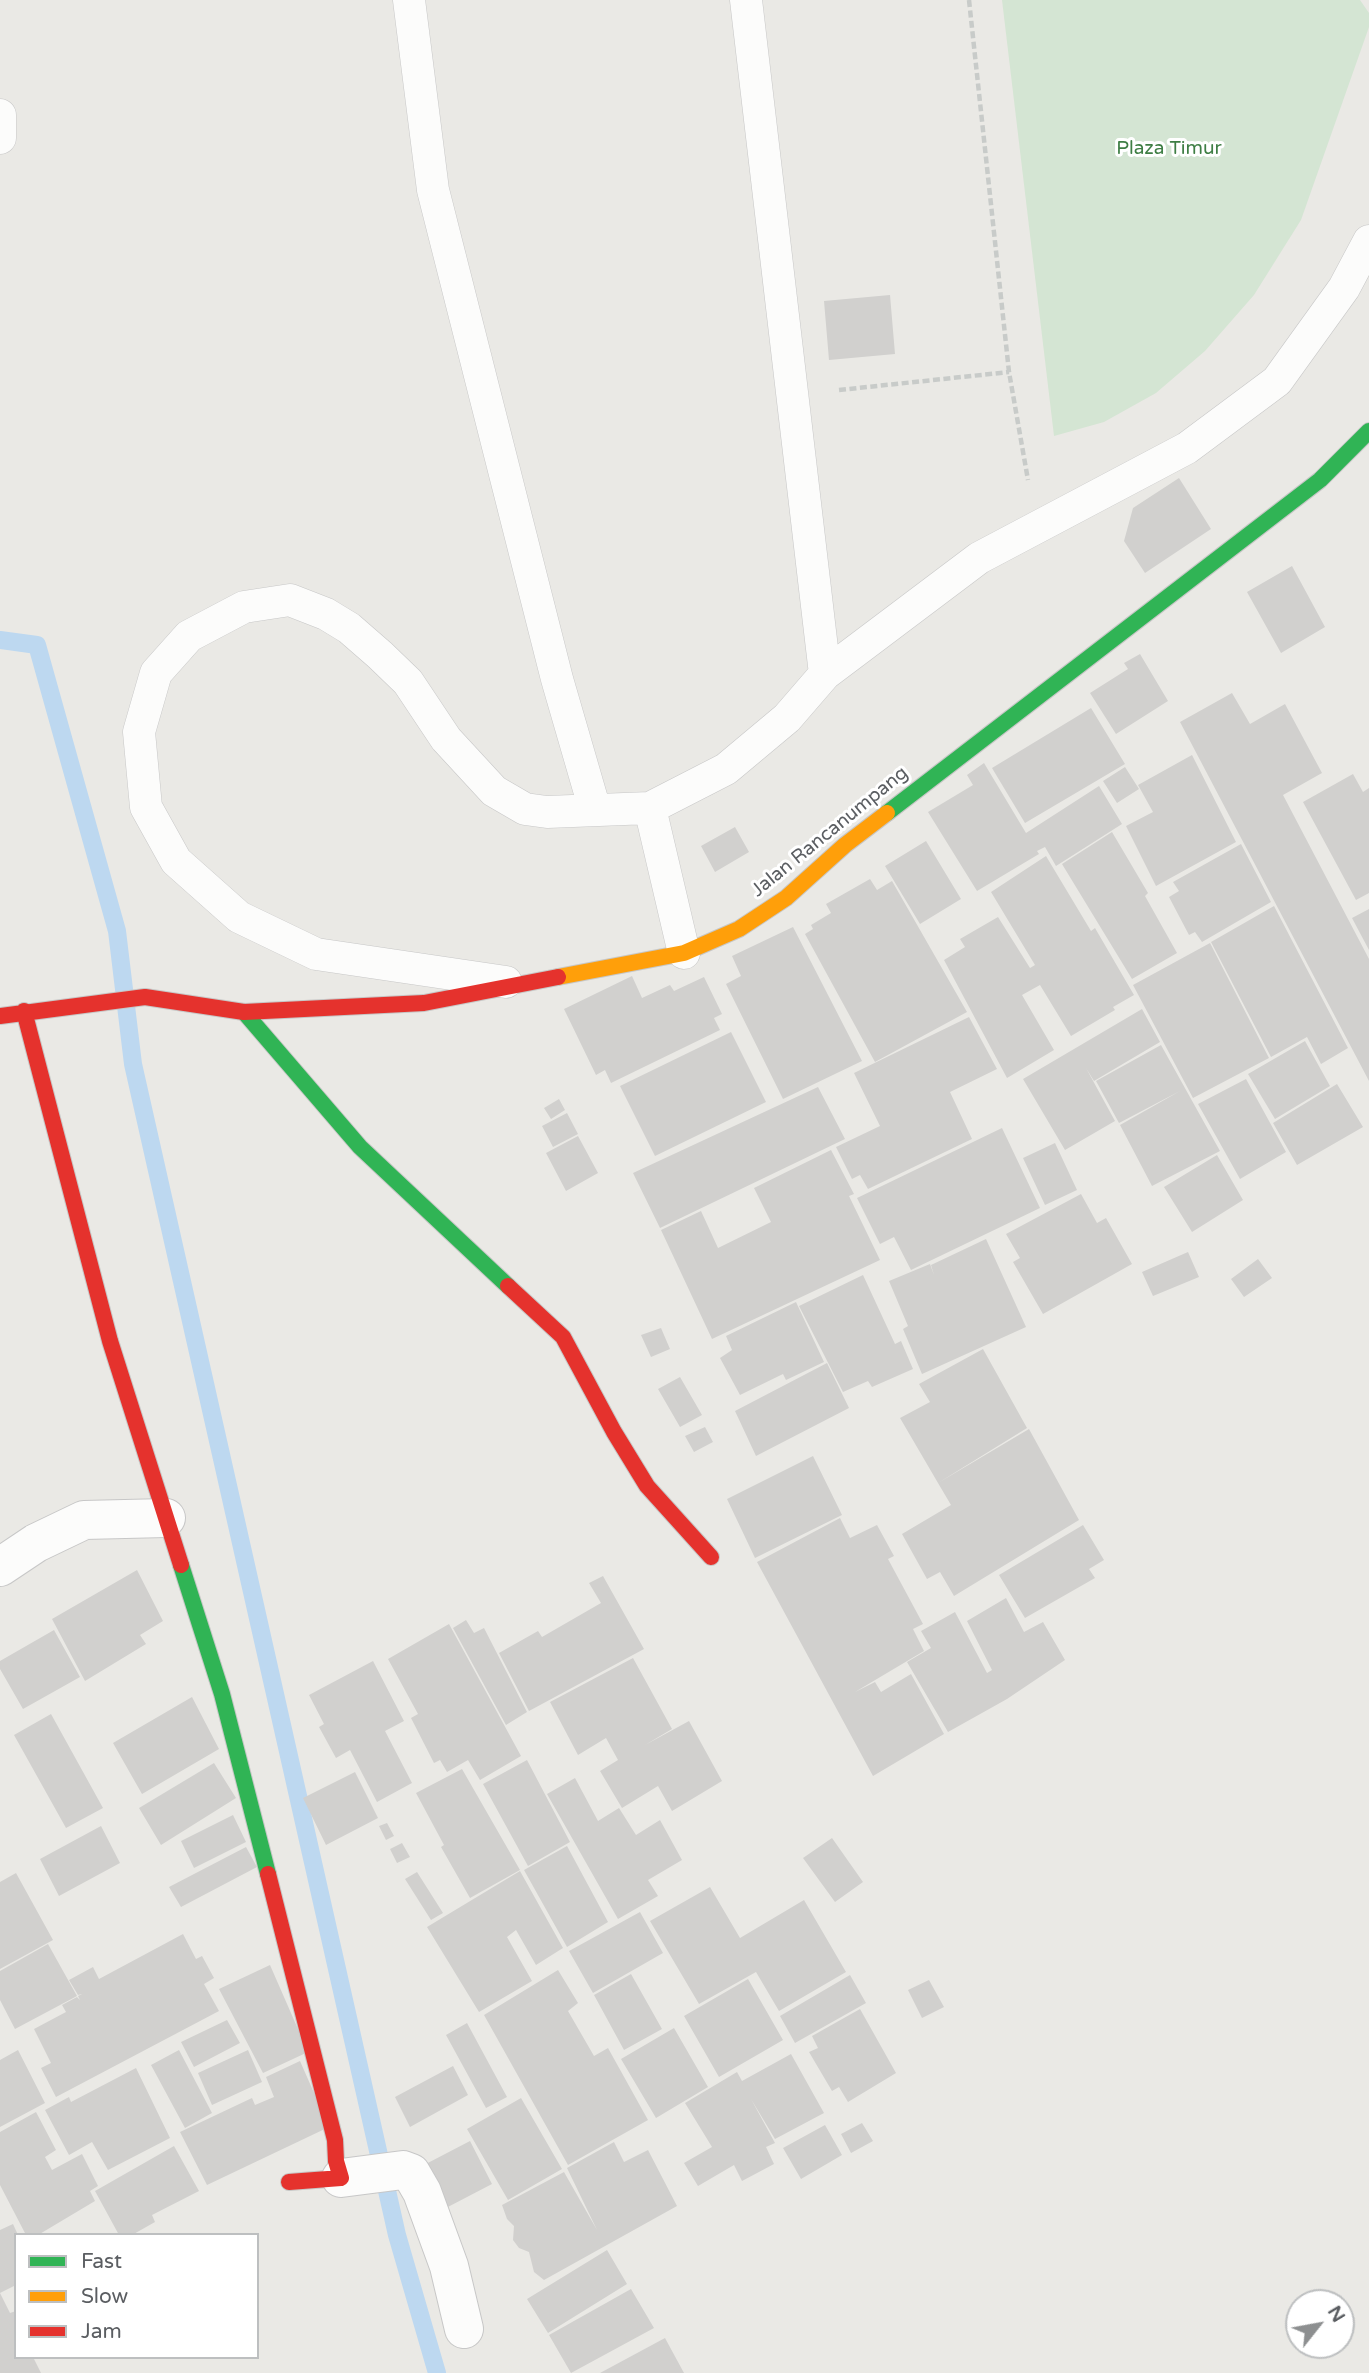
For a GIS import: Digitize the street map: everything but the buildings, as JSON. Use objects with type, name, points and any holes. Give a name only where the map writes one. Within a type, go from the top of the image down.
[{"type":"street","name":"Jalan Rancanumpang","points":[[0,1016],[145,997],[244,1012],[424,1003],[684,953],[738,929],[786,898],[845,845],[1320,480],[1369,430]]},
{"type":"street","points":[[24,1011],[110,1341],[222,1694],[335,2140],[336,2161],[344,2177]]},
{"type":"street","points":[[244,1012],[360,1147],[564,1337],[614,1432],[647,1486],[711,1557]]},
{"type":"street","points":[[0,1567],[36,1543],[84,1520],[166,1518]]},
{"type":"street","points":[[289,2182],[403,2170],[411,2173],[422,2192],[449,2266],[464,2329]]},
{"type":"lane","points":[[409,0],[433,190],[554,666],[595,810]]},
{"type":"lane","points":[[746,0],[825,674]]},
{"type":"lane","points":[[0,115],[0,138]]},
{"type":"lane","points":[[524,984],[316,954],[239,917],[176,861],[146,807],[139,732],[156,673],[189,636],[244,607],[290,600],[326,614],[349,628],[399,673],[408,682],[446,739],[494,792],[525,809],[547,812],[650,808],[726,769],[787,718],[825,674],[979,558],[1186,448],[1277,381],[1344,288],[1369,241]]},
{"type":"lane","points":[[650,808],[684,953]]},
{"type":"path","points":[[969,0],[1009,372],[1036,526]]},
{"type":"path","points":[[792,395],[1009,372]]},
{"type":"green space","name":"Plaza Timur","points":[[1002,0],[1360,0],[1369,13],[1369,27],[1301,220],[1254,295],[1205,351],[1156,393],[1104,422],[1054,436]]},
{"type":"waterway","points":[[0,640],[37,645],[117,931],[133,1064],[397,2235],[437,2373]]},
{"type":"traffic: fast","points":[[887,813],[1320,480],[1369,431]]},
{"type":"traffic: fast","points":[[244,1012],[360,1147],[508,1286]]},
{"type":"traffic: fast","points":[[181,1565],[222,1694],[268,1874]]},
{"type":"traffic: slow","points":[[558,977],[684,953],[739,929],[786,898],[845,845],[887,813]]},
{"type":"traffic: jam","points":[[0,1016],[145,997],[244,1012],[424,1003],[558,977]]},
{"type":"traffic: jam","points":[[24,1011],[110,1341],[181,1565]]},
{"type":"traffic: jam","points":[[508,1286],[563,1337],[614,1432],[647,1486],[711,1557]]},
{"type":"traffic: jam","points":[[268,1874],[335,2140],[336,2161],[341,2178],[289,2182]]}]
